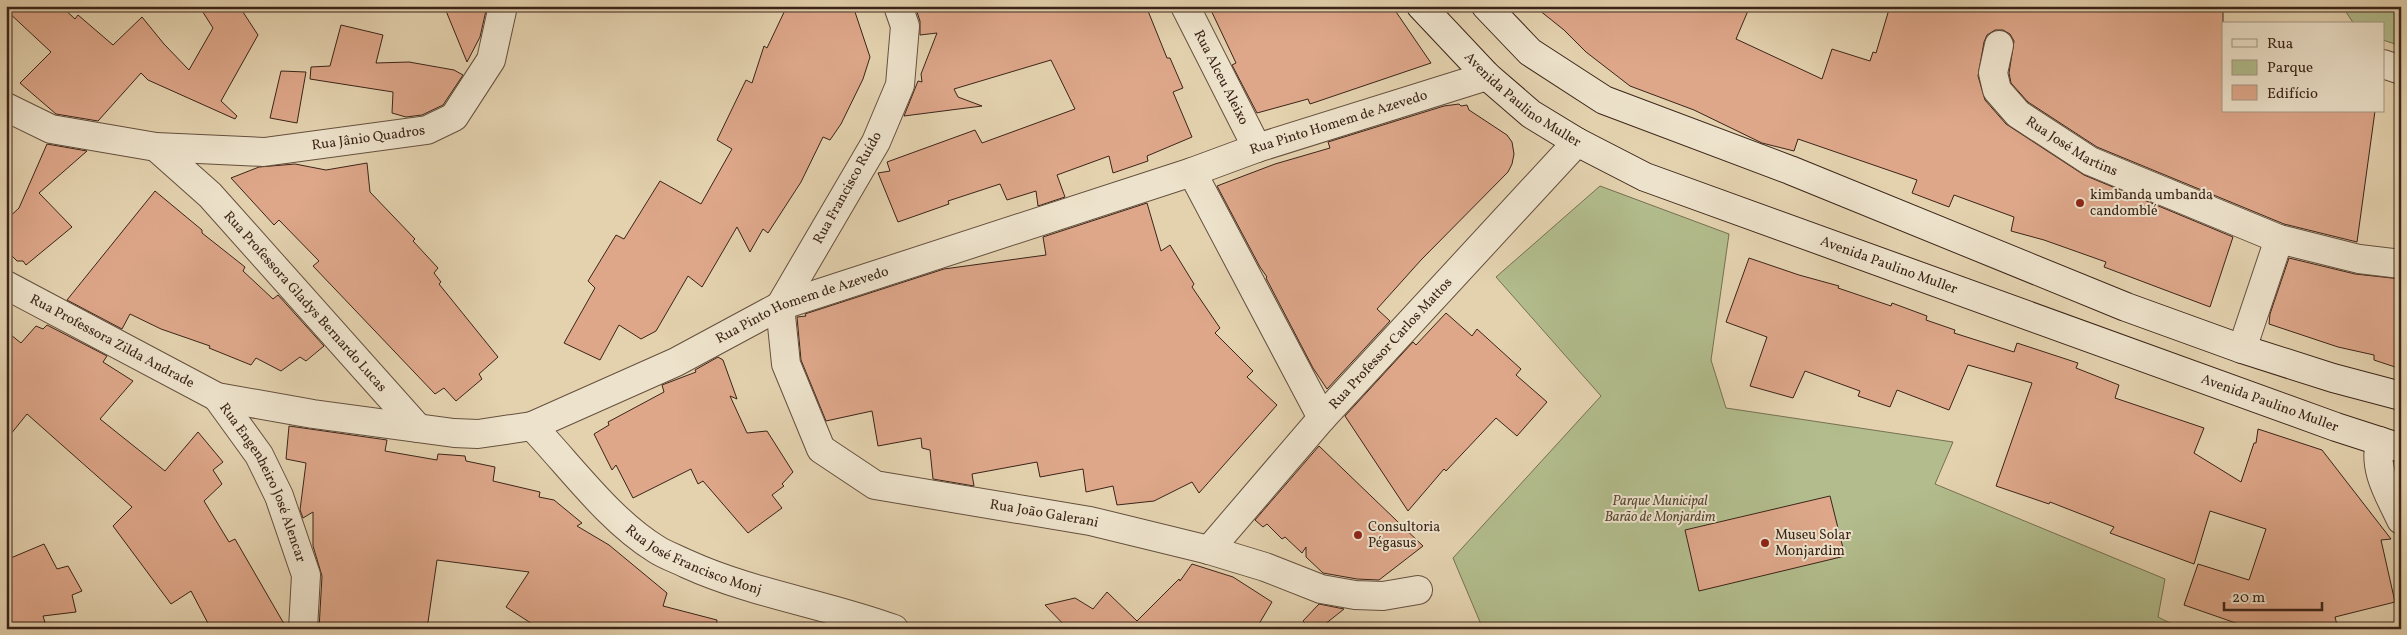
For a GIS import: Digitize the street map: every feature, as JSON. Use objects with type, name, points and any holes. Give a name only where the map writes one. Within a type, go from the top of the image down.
[{"type":"street","name":"Rua Jânio Quadros","points":[[156,147],[264,152],[427,130],[454,117],[491,60],[503,6]]},
{"type":"street","name":"Rua Francisco Ruído","points":[[780,306],[876,142],[900,85],[905,26],[898,6]]},
{"type":"street","name":"Rua Alceu Aleixo","points":[[1185,6],[1257,148]]},
{"type":"street","name":"Avenida Paulino Muller","points":[[1421,6],[1487,76],[1531,114],[1577,142],[1645,177],[2394,438]]},
{"type":"street","points":[[1486,6],[1530,52],[1604,100],[1790,170],[2126,307],[2242,349],[2334,378],[2401,396]]},
{"type":"street","name":"Rua José Martins","points":[[1999,45],[1992,73],[1994,84],[2018,114],[2090,161],[2279,239],[2359,259],[2401,264]]},
{"type":"street","points":[[2384,64],[2401,70]]},
{"type":"street","name":"Rua Pinto Homem de Azevedo","points":[[418,428],[478,434],[532,426],[676,362],[780,306],[1192,172],[1257,148],[1487,76]]},
{"type":"street","points":[[6,107],[51,129],[156,147]]},
{"type":"street","name":"Rua Professor Carlos Mattos","points":[[1209,550],[1322,418],[1577,142]]},
{"type":"street","name":"Rua Professora Gladys Bernardo Lucas","points":[[156,147],[210,195],[418,428]]},
{"type":"street","points":[[1192,172],[1322,418]]},
{"type":"street","points":[[2242,349],[2279,239]]},
{"type":"street","name":"Rua Professora Zilda Andrade","points":[[6,284],[217,397]]},
{"type":"street","name":"Rua João Galerani","points":[[780,306],[786,364],[821,449],[875,485],[1090,521],[1209,550],[1266,567],[1321,590],[1355,595],[1383,596],[1418,590]]},
{"type":"street","points":[[217,397],[313,414],[418,428]]},
{"type":"street","name":"Rua Engenheiro José Alencar","points":[[217,397],[259,455],[279,496],[306,575],[303,629]]},
{"type":"street","name":"Rua José Francisco Monj","points":[[532,426],[618,520],[656,550],[717,576],[777,596],[867,619],[894,629]]},
{"type":"street","points":[[2394,438],[2378,451],[2380,472],[2401,520]]},
{"type":"green space","points":[[2342,6],[2401,6],[2401,46],[2384,40],[2384,22],[2353,22]]},
{"type":"green space","name":"Parque Municipal Barão de Monjardim","points":[[1600,186],[1729,234],[1711,360],[1726,408],[1953,442],[1935,484],[2165,579],[2158,617],[2182,629],[1483,629],[1453,558],[1601,396],[1496,277]]},
{"type":"building","points":[[6,6],[61,6],[75,19],[78,15],[113,45],[142,17],[189,70],[213,28],[199,6],[239,6],[258,35],[221,101],[237,116],[235,119],[148,80],[141,73],[98,121],[56,114],[20,83],[51,52],[6,10]]},
{"type":"building","points":[[444,6],[487,6],[480,37],[467,62]]},
{"type":"building","points":[[787,6],[853,6],[870,57],[863,79],[841,124],[830,140],[823,137],[801,182],[768,233],[763,229],[750,252],[737,227],[702,287],[688,276],[656,331],[641,339],[619,325],[600,360],[564,343],[595,288],[588,281],[616,235],[624,239],[660,181],[701,204],[732,149],[717,140],[746,80],[752,83],[764,46],[767,48]]},
{"type":"building","points":[[915,6],[1146,6],[1167,58],[1170,58],[1183,88],[1173,92],[1192,137],[1147,156],[1148,161],[1113,173],[1109,156],[1057,175],[1065,197],[1038,206],[1036,191],[1007,200],[1000,184],[948,201],[949,204],[898,222],[878,173],[890,171],[887,162],[975,130],[982,143],[1075,109],[1051,60],[954,89],[958,97],[982,106],[904,116],[918,81],[922,82],[921,74],[937,33],[920,35],[920,21]]},
{"type":"building","points":[[1209,6],[1392,6],[1431,63],[1310,104],[1308,99],[1257,113],[1232,65],[1236,63]]},
{"type":"building","points":[[1534,6],[1750,6],[1736,39],[1822,79],[1832,49],[1870,61],[1873,52],[1876,53],[1890,6],[2223,6],[2222,112],[2375,112],[2357,242],[2284,224],[2097,147],[2028,102],[2011,83],[2009,73],[2014,41],[2010,34],[2003,30],[1995,30],[1987,35],[1978,76],[1985,100],[2006,124],[2084,175],[2233,237],[2210,307],[2104,267],[2106,262],[2044,240],[2011,231],[2014,217],[1954,195],[1949,207],[1912,193],[1917,180],[1798,139],[1794,151],[1762,143],[1694,110],[1630,86],[1586,52],[1564,30]]},
{"type":"building","points":[[341,25],[383,35],[376,63],[409,62],[454,70],[463,75],[443,105],[422,115],[406,117],[392,113],[393,92],[310,79],[311,67],[330,66]]},
{"type":"building","points":[[281,71],[306,72],[297,123],[270,118]]},
{"type":"building","points":[[1459,104],[1461,106],[1467,105],[1469,110],[1507,135],[1512,142],[1514,154],[1512,164],[1508,172],[1421,260],[1377,309],[1390,321],[1327,389],[1313,368],[1267,277],[1217,186],[1275,164],[1330,148],[1328,142],[1444,106]]},
{"type":"building","points":[[47,144],[87,151],[39,193],[72,227],[26,265],[23,261],[17,261],[6,250],[6,220],[19,208]]},
{"type":"building","points":[[367,163],[370,192],[415,239],[413,241],[438,268],[434,273],[441,282],[439,284],[498,357],[479,374],[482,379],[456,401],[444,388],[435,394],[313,266],[319,261],[279,220],[274,225],[231,178],[259,167],[295,164],[326,170]]},
{"type":"building","points":[[155,191],[202,230],[202,233],[245,267],[243,271],[273,299],[278,295],[324,346],[306,361],[300,357],[281,371],[256,358],[251,365],[209,348],[210,346],[161,329],[130,314],[122,329],[67,300]]},
{"type":"building","points":[[1147,203],[1161,251],[1170,245],[1194,284],[1192,287],[1220,328],[1215,333],[1253,371],[1247,377],[1277,405],[1199,493],[1192,482],[1154,501],[1117,505],[1113,486],[1086,492],[1083,469],[1040,477],[1037,462],[972,474],[974,486],[933,479],[930,450],[922,448],[921,438],[878,446],[872,411],[826,421],[801,360],[797,317],[806,316],[805,314],[944,269],[1046,255],[1043,237]]},
{"type":"building","points":[[1749,258],[1839,286],[1838,288],[1891,306],[1892,303],[1927,316],[1926,320],[1955,330],[1954,333],[2014,352],[2017,343],[2078,363],[2076,368],[2119,385],[2115,398],[2204,428],[2194,453],[2241,482],[2254,443],[2256,443],[2258,429],[2322,450],[2391,539],[2381,540],[2395,602],[2335,617],[2338,629],[2253,629],[2184,605],[2198,564],[2249,580],[2266,529],[2210,511],[2194,564],[2110,533],[2114,527],[2050,502],[2049,504],[1996,486],[2032,383],[1968,365],[1949,410],[1897,390],[1890,407],[1858,396],[1860,391],[1805,371],[1793,398],[1750,386],[1767,337],[1726,322]]},
{"type":"building","points":[[2289,258],[2355,274],[2401,279],[2401,369],[2374,360],[2374,355],[2338,347],[2269,324],[2270,314]]},
{"type":"building","points":[[1446,313],[1472,336],[1477,329],[1521,369],[1516,375],[1547,402],[1517,436],[1496,418],[1446,471],[1444,469],[1408,511],[1345,416],[1413,342],[1416,345]]},
{"type":"building","points":[[47,325],[107,356],[103,362],[133,381],[100,419],[165,471],[198,432],[223,462],[213,470],[222,484],[204,501],[229,542],[235,539],[287,629],[211,629],[191,591],[171,604],[113,526],[132,507],[27,414],[6,440],[6,331],[21,343],[36,326],[43,329]]},
{"type":"building","points":[[718,357],[723,360],[737,399],[730,396],[747,433],[767,431],[793,472],[782,484],[784,486],[772,495],[782,508],[748,533],[703,481],[698,484],[691,469],[633,498],[616,465],[612,470],[594,434],[609,425],[608,422],[664,392],[662,385],[696,372],[695,370]]},
{"type":"building","points":[[289,426],[387,440],[385,451],[437,460],[438,454],[465,456],[466,461],[495,467],[493,481],[540,492],[539,497],[554,500],[582,523],[577,526],[609,545],[667,593],[663,606],[717,620],[716,629],[540,629],[506,607],[529,572],[437,560],[427,629],[319,629],[322,576],[313,546],[313,512],[303,518],[300,510],[306,463],[286,459]]},
{"type":"building","points":[[1319,446],[1423,546],[1379,580],[1357,579],[1323,573],[1306,557],[1306,547],[1302,553],[1285,537],[1282,539],[1267,524],[1263,527],[1255,520]]},
{"type":"building","name":"Museu Solar Monjardim","points":[[1830,496],[1845,556],[1699,591],[1685,530]]},
{"type":"building","points":[[44,544],[57,569],[68,566],[82,591],[72,595],[76,612],[43,616],[47,629],[6,629],[6,560]]},
{"type":"building","points":[[1192,564],[1233,577],[1272,602],[1256,629],[1068,629],[1045,605],[1075,598],[1093,609],[1107,592],[1137,621],[1179,579],[1180,581]]},
{"type":"building","points":[[1319,604],[1344,609],[1319,629],[1310,629],[1303,621]]},
{"type":"place","name":"kimbanda umbanda candomblé","points":[[2080,203]]},
{"type":"place","name":"Consultoria Pégasus","points":[[1358,535]]},
{"type":"place","name":"Museu Solar Monjardim","points":[[1765,543]]}]
